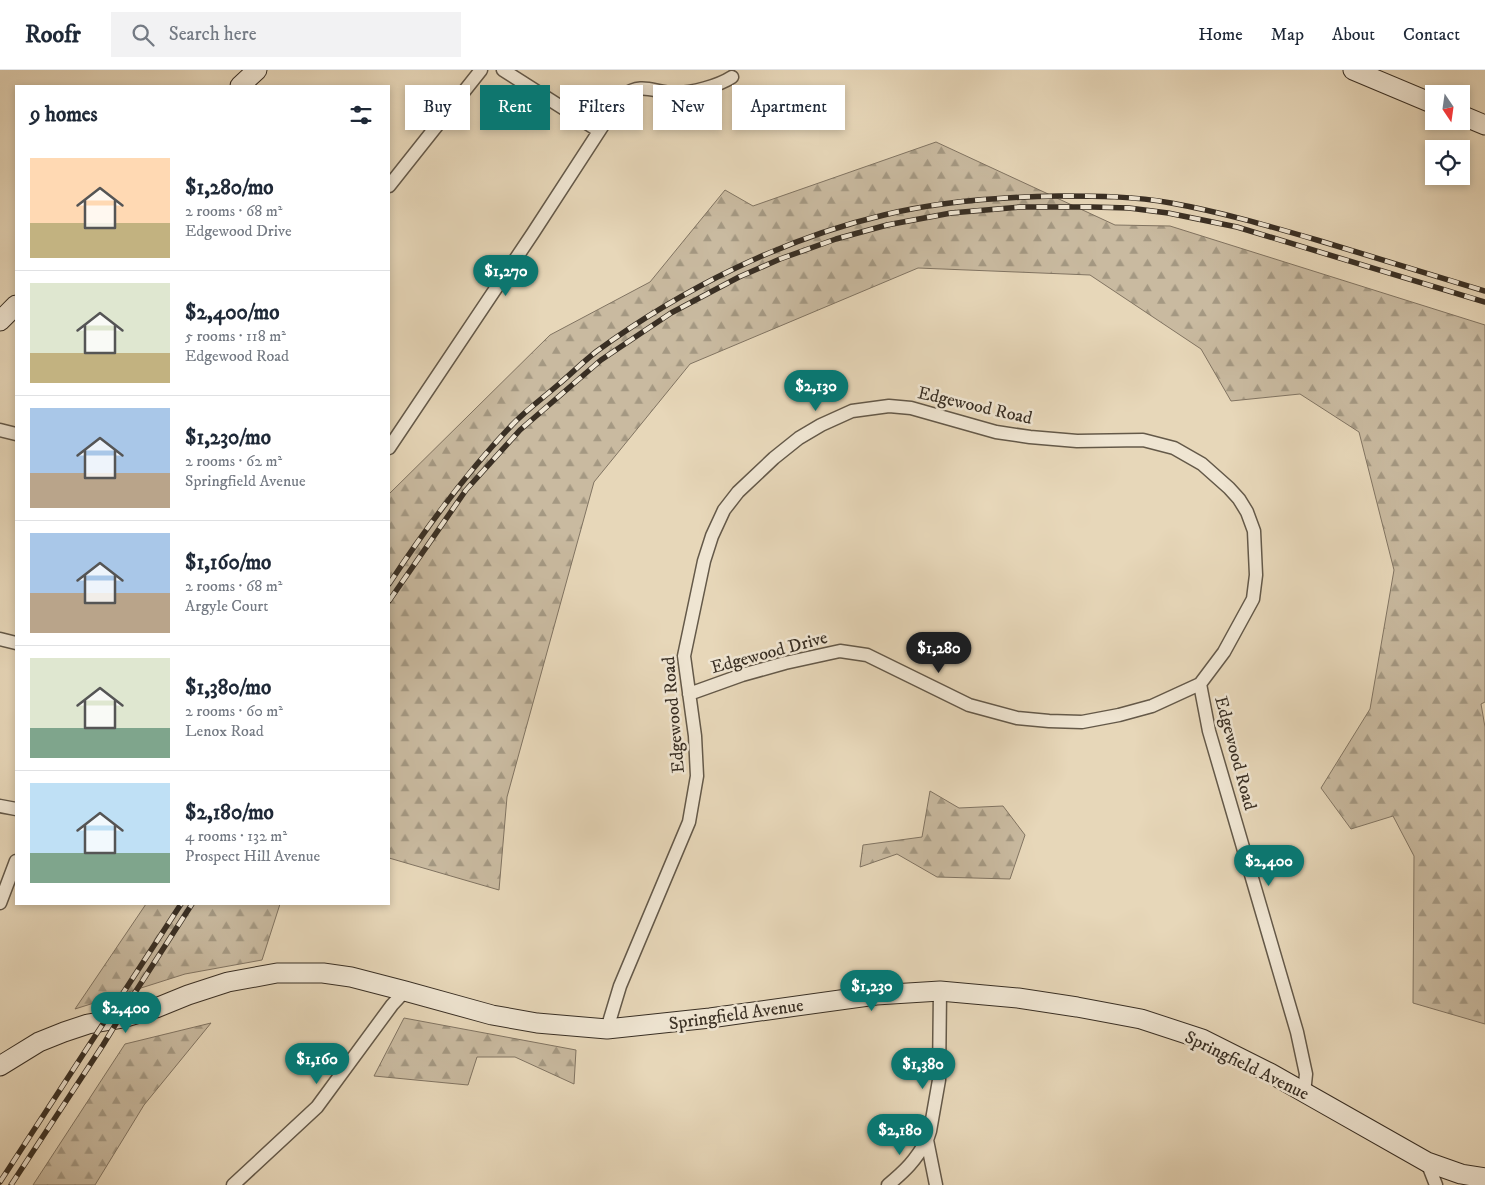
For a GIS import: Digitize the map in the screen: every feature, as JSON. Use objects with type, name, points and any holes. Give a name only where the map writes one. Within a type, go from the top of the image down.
[{"type":"main road","points":[[241,85],[257,70]]},
{"type":"main road","points":[[1353,70],[1425,100]]},
{"type":"main road","points":[[1470,119],[1485,125]]},
{"type":"main road","points":[[0,321],[15,306]]},
{"type":"main road","name":"Springfield Avenue","points":[[0,1066],[39,1042],[64,1032],[156,1008],[228,982],[277,972],[323,973],[351,977],[492,1015],[537,1023],[606,1029],[710,1018],[876,995],[940,991],[1018,998],[1077,1007],[1141,1019],[1202,1038],[1270,1073],[1427,1162],[1461,1174],[1485,1178]]},
{"type":"street","points":[[390,185],[481,70]]},
{"type":"street","points":[[503,70],[599,131]]},
{"type":"street","points":[[390,447],[622,96],[637,88],[677,93],[715,86],[732,77]]},
{"type":"street","name":"Edgewood Road","points":[[606,1029],[620,986],[689,822],[697,776],[695,736],[684,656],[704,562],[712,536],[724,510],[738,492],[774,458],[799,438],[821,425],[852,411],[889,406],[911,408],[996,432],[1030,437],[1077,442],[1143,440],[1156,442],[1174,448],[1202,464],[1239,499],[1247,512],[1254,531],[1256,575],[1253,599],[1224,652],[1200,684],[1209,730],[1297,1032],[1306,1074],[1304,1093]]},
{"type":"street","points":[[0,430],[15,434]]},
{"type":"street","points":[[0,640],[15,643]]},
{"type":"street","name":"Edgewood Drive","points":[[689,694],[742,675],[840,651],[867,655],[969,705],[1017,718],[1048,721],[1082,722],[1119,715],[1152,706],[1200,684]]},
{"type":"street","points":[[0,806],[15,809]]},
{"type":"street","points":[[0,903],[15,864]]},
{"type":"street","points":[[233,1185],[317,1107],[392,1005],[405,991]]},
{"type":"street","points":[[888,1185],[917,1158],[930,1131],[939,1080],[940,991]]},
{"type":"street","points":[[927,1140],[936,1185]]},
{"type":"street","points":[[1427,1162],[1436,1185]]},
{"type":"green space","points":[[936,142],[1115,225],[1170,226],[1485,325],[1485,702],[1481,704],[1485,727],[1485,1024],[1413,1003],[1414,856],[1393,816],[1351,829],[1321,788],[1370,709],[1394,570],[1359,432],[1300,394],[1231,401],[1201,349],[1090,275],[918,268],[690,364],[594,482],[507,797],[499,890],[390,858],[390,493],[550,335],[650,282],[725,190],[753,206]]},
{"type":"green space","points":[[930,791],[959,808],[1003,806],[1025,835],[1010,879],[937,877],[897,854],[860,867],[863,845],[922,837]]},
{"type":"green space","points":[[145,905],[280,905],[262,960],[185,974],[75,1009]]},
{"type":"green space","points":[[404,1018],[576,1050],[574,1084],[515,1057],[477,1057],[468,1085],[374,1076]]},
{"type":"green space","points":[[211,1023],[144,1105],[95,1185],[33,1185],[125,1044]]},
{"type":"railway","points":[[390,582],[417,542],[478,463],[523,414],[597,351],[663,307],[698,287],[771,252],[846,225],[927,206],[1015,197],[1101,196],[1143,199],[1190,207],[1245,220],[1485,291]]},
{"type":"railway","points":[[390,600],[466,490],[520,430],[601,360],[671,313],[739,277],[780,259],[836,239],[887,225],[951,213],[1020,207],[1129,208],[1168,213],[1237,227],[1485,302]]},
{"type":"railway","points":[[0,1182],[180,905]]},
{"type":"railway","points":[[11,1185],[103,1045],[191,905]]}]
